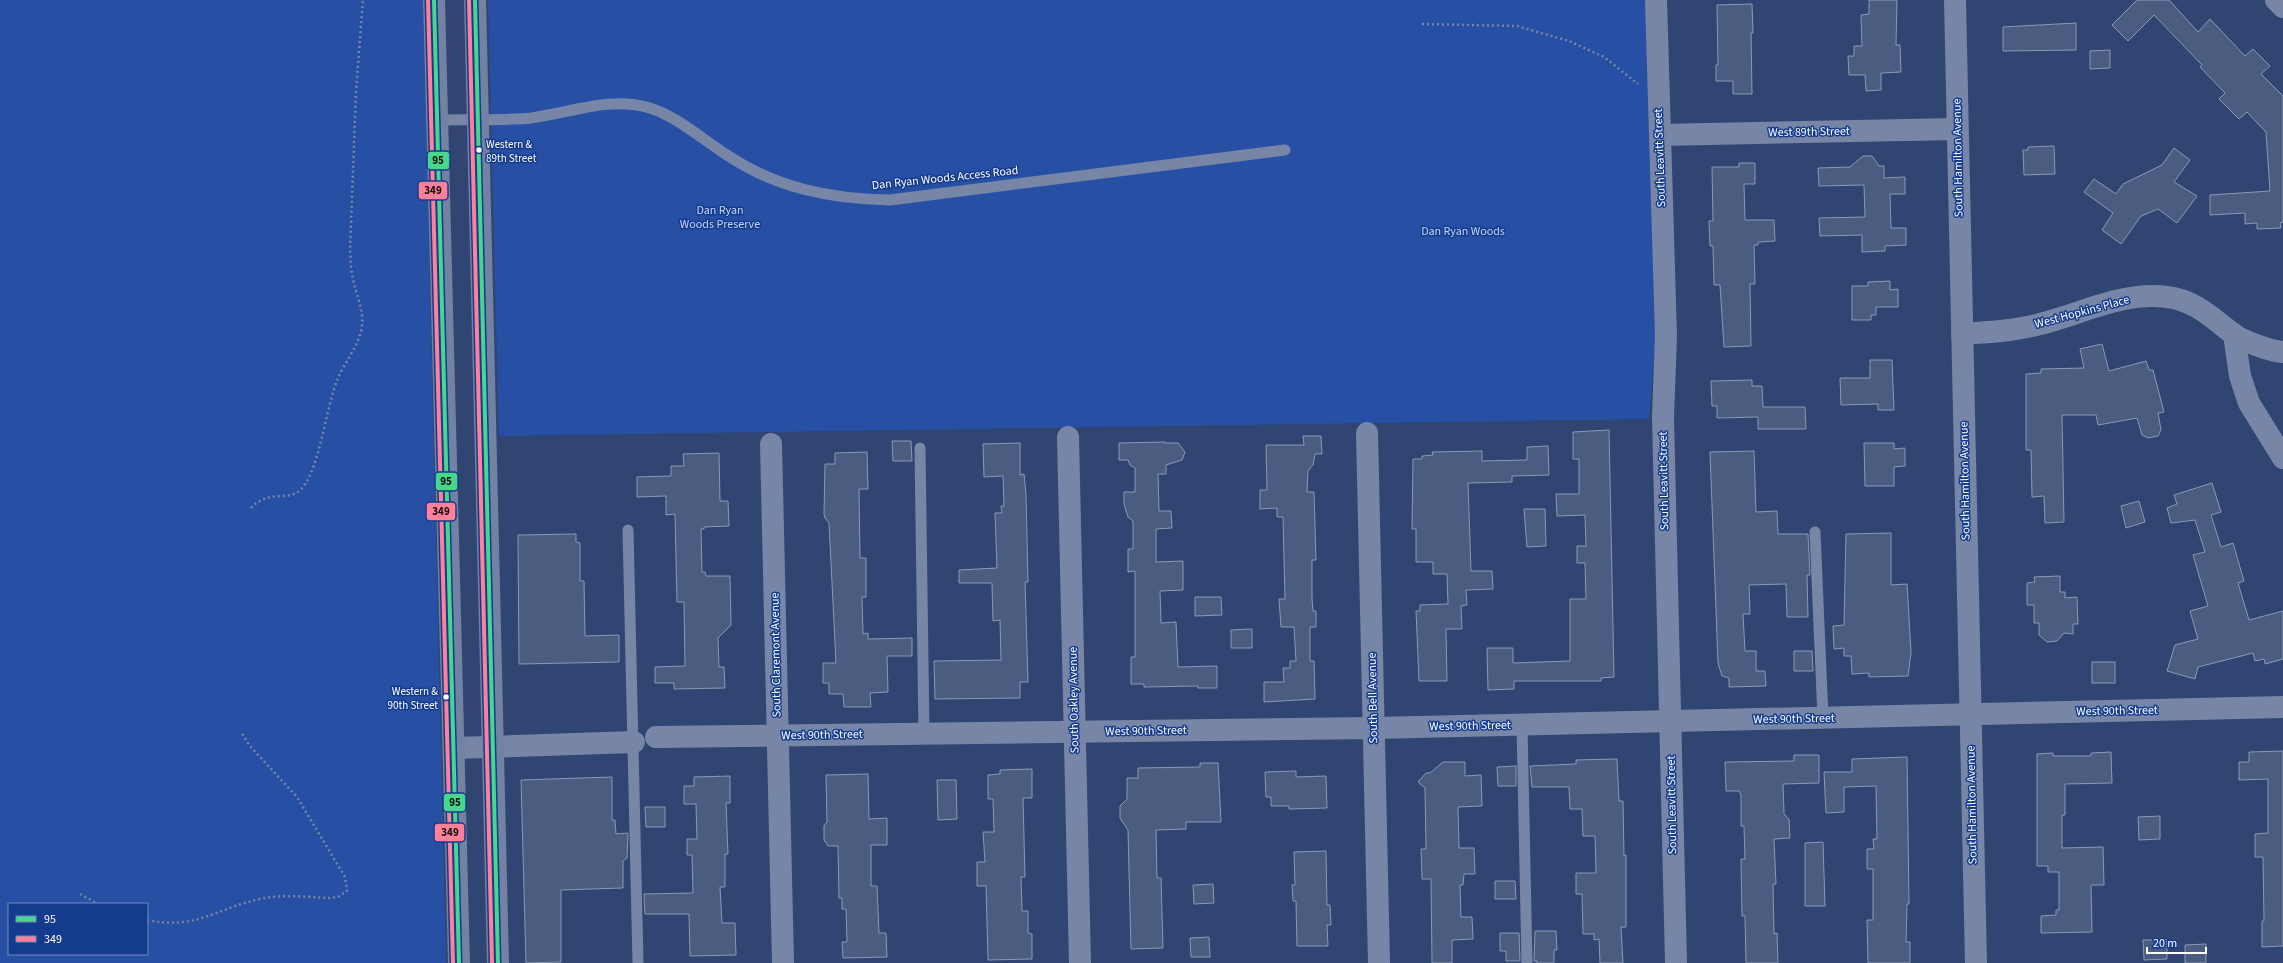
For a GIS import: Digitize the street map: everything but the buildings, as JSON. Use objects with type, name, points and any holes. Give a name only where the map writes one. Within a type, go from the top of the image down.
[{"type":"main road","points":[[434,0],[455,748],[459,963]]},
{"type":"main road","points":[[475,0],[498,963]]},
{"type":"street","name":"South Leavitt Street","points":[[1656,0],[1666,336],[1663,417],[1676,963]]},
{"type":"street","name":"South Hamilton Avenue","points":[[1955,0],[1976,963]]},
{"type":"street","points":[[2276,0],[2283,7]]},
{"type":"street","name":"West 89th Street","points":[[1660,135],[1958,129]]},
{"type":"street","name":"West Hopkins Place","points":[[1962,334],[1998,332],[2039,324],[2119,300],[2143,296],[2167,297],[2186,302],[2210,314],[2234,334],[2274,352],[2283,352]]},
{"type":"street","points":[[2234,334],[2240,376],[2249,403],[2283,458]]},
{"type":"street","name":"South Bell Avenue","points":[[1367,433],[1379,963]]},
{"type":"street","name":"South Oakley Avenue","points":[[1068,437],[1080,963]]},
{"type":"street","name":"South Claremont Avenue","points":[[771,444],[783,963]]},
{"type":"street","name":"West 90th Street","points":[[656,737],[1374,728],[2283,708]]},
{"type":"street","points":[[455,748],[634,742]]},
{"type":"lane","name":"Dan Ryan Woods Access Road","points":[[437,120],[531,118],[612,103],[636,105],[650,108],[673,119],[727,156],[761,175],[825,196],[857,200],[898,199],[1285,150]]},
{"type":"lane","points":[[920,448],[924,734]]},
{"type":"lane","points":[[628,530],[638,963]]},
{"type":"lane","points":[[1815,532],[1822,718]]},
{"type":"lane","points":[[1522,725],[1528,963]]},
{"type":"path","points":[[251,508],[261,498],[297,494],[303,488],[309,478],[337,380],[362,328],[363,315],[352,273],[350,251],[356,91],[362,0]]},
{"type":"path","points":[[1422,24],[1517,26],[1569,41],[1604,57],[1659,102]]},
{"type":"path","points":[[148,920],[183,924],[260,899],[279,896],[330,898],[347,891],[345,878],[297,797],[249,745],[241,732]]},
{"type":"path","points":[[80,894],[96,903]]},
{"type":"green space","points":[[0,0],[423,0],[446,963],[0,963]]},
{"type":"green space","name":"Dan Ryan Woods","points":[[488,0],[1647,0],[1656,338],[1649,419],[499,436]]},
{"type":"transit line","name":"349","points":[[428,0],[453,963]]},
{"type":"transit line","name":"95","points":[[434,0],[459,963]]},
{"type":"transit line","name":"349","points":[[469,0],[492,963]]},
{"type":"transit line","name":"95","points":[[475,0],[498,963]]},
{"type":"place","name":"Western & 89th Street","points":[[479,150]]},
{"type":"place","name":"Western & 90th Street","points":[[446,697]]},
{"type":"park label","name":"Dan Ryan Woods Preserve","points":[[720,217]]}]
